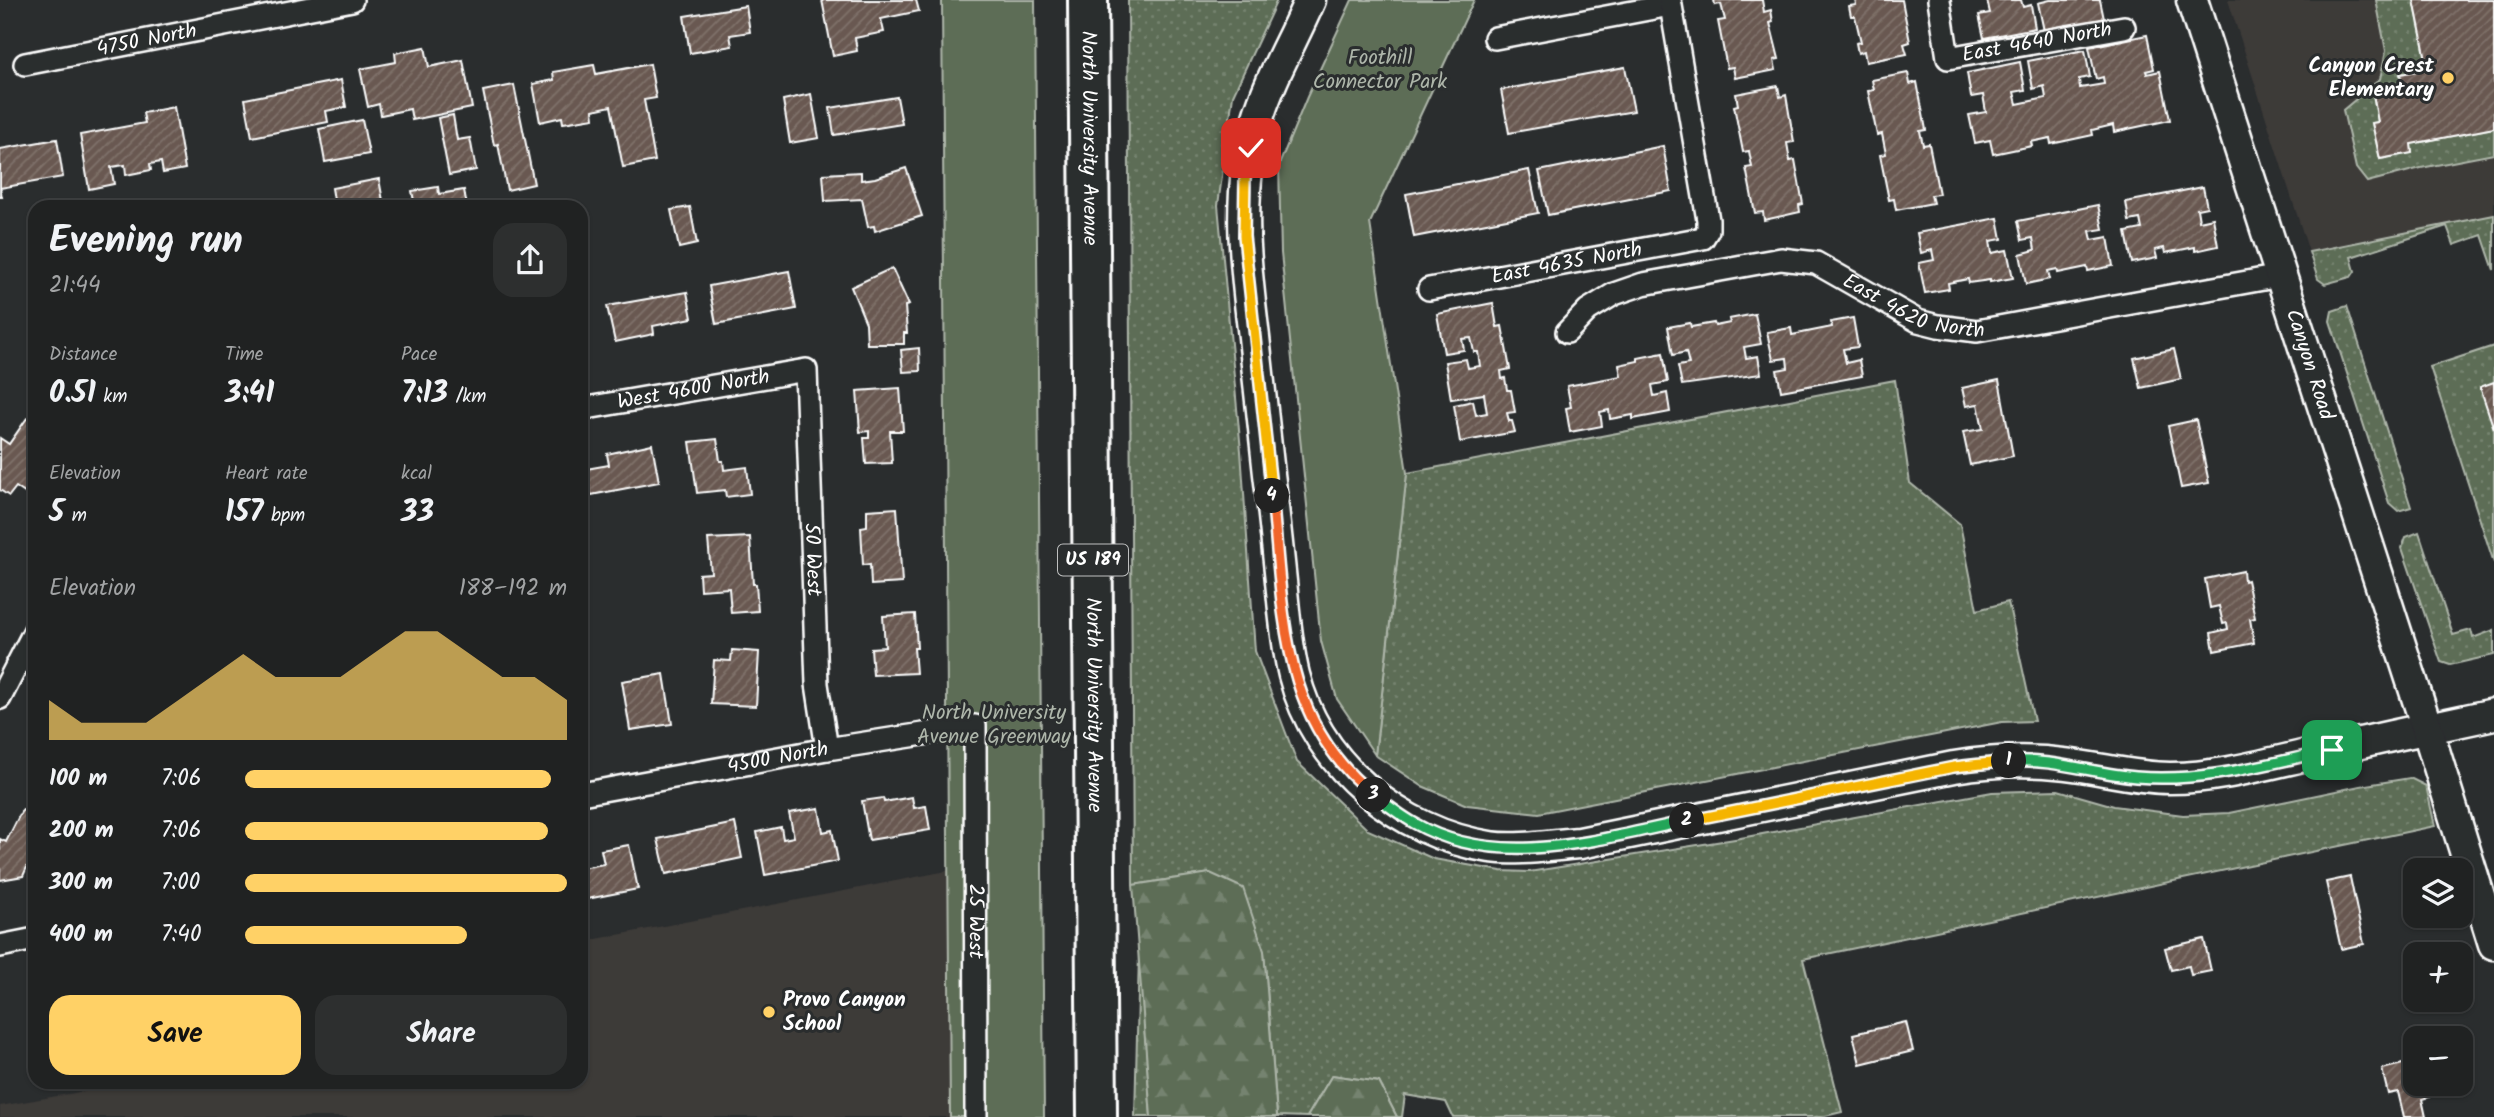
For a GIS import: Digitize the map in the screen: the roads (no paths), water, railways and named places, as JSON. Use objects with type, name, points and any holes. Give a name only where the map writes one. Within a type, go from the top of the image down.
[{"type":"highway","name":"North University Avenue","points":[[1088,0],[1097,1117]]},
{"type":"main road","points":[[1310,0],[1257,120],[1245,179],[1243,211],[1247,278],[1284,615],[1295,676],[1306,709],[1336,759],[1362,785],[1393,810],[1416,824],[1450,838],[1492,847],[1580,843],[1990,761],[2039,761],[2134,777],[2172,779],[2271,763],[2494,714]]},
{"type":"main road","name":"Canyon Road","points":[[2192,0],[2494,944]]},
{"type":"street","name":"4750 North","points":[[24,64],[352,0]]},
{"type":"street","name":"East 4640 North","points":[[1939,0],[1948,58],[2124,27]]},
{"type":"street","points":[[1495,38],[1670,3]]},
{"type":"street","name":"East 4635 North","points":[[1429,289],[1703,238],[1708,230],[1708,220],[1670,3]]},
{"type":"street","name":"East 4620 North","points":[[1567,332],[1588,310],[1614,294],[1643,284],[1781,259],[1816,262],[1918,321],[1977,331],[2280,276]]},
{"type":"street","name":"West 4600 North","points":[[588,409],[806,370]]},
{"type":"street","name":"50 West","points":[[806,370],[817,684],[827,749]]},
{"type":"street","points":[[0,698],[28,643]]},
{"type":"street","name":"4500 North","points":[[588,793],[827,749],[975,726]]},
{"type":"street","name":"25 West","points":[[975,726],[976,1117]]},
{"type":"street","points":[[0,946],[28,940]]},
{"type":"place","name":"Canyon Crest Elementary","points":[[2448,78]]},
{"type":"place","name":"Provo Canyon School","points":[[769,1012]]},
{"type":"park label","name":"Foothill Connector Park","points":[[1380,70]]},
{"type":"park label","name":"North University Avenue Greenway","points":[[994,725]]}]
